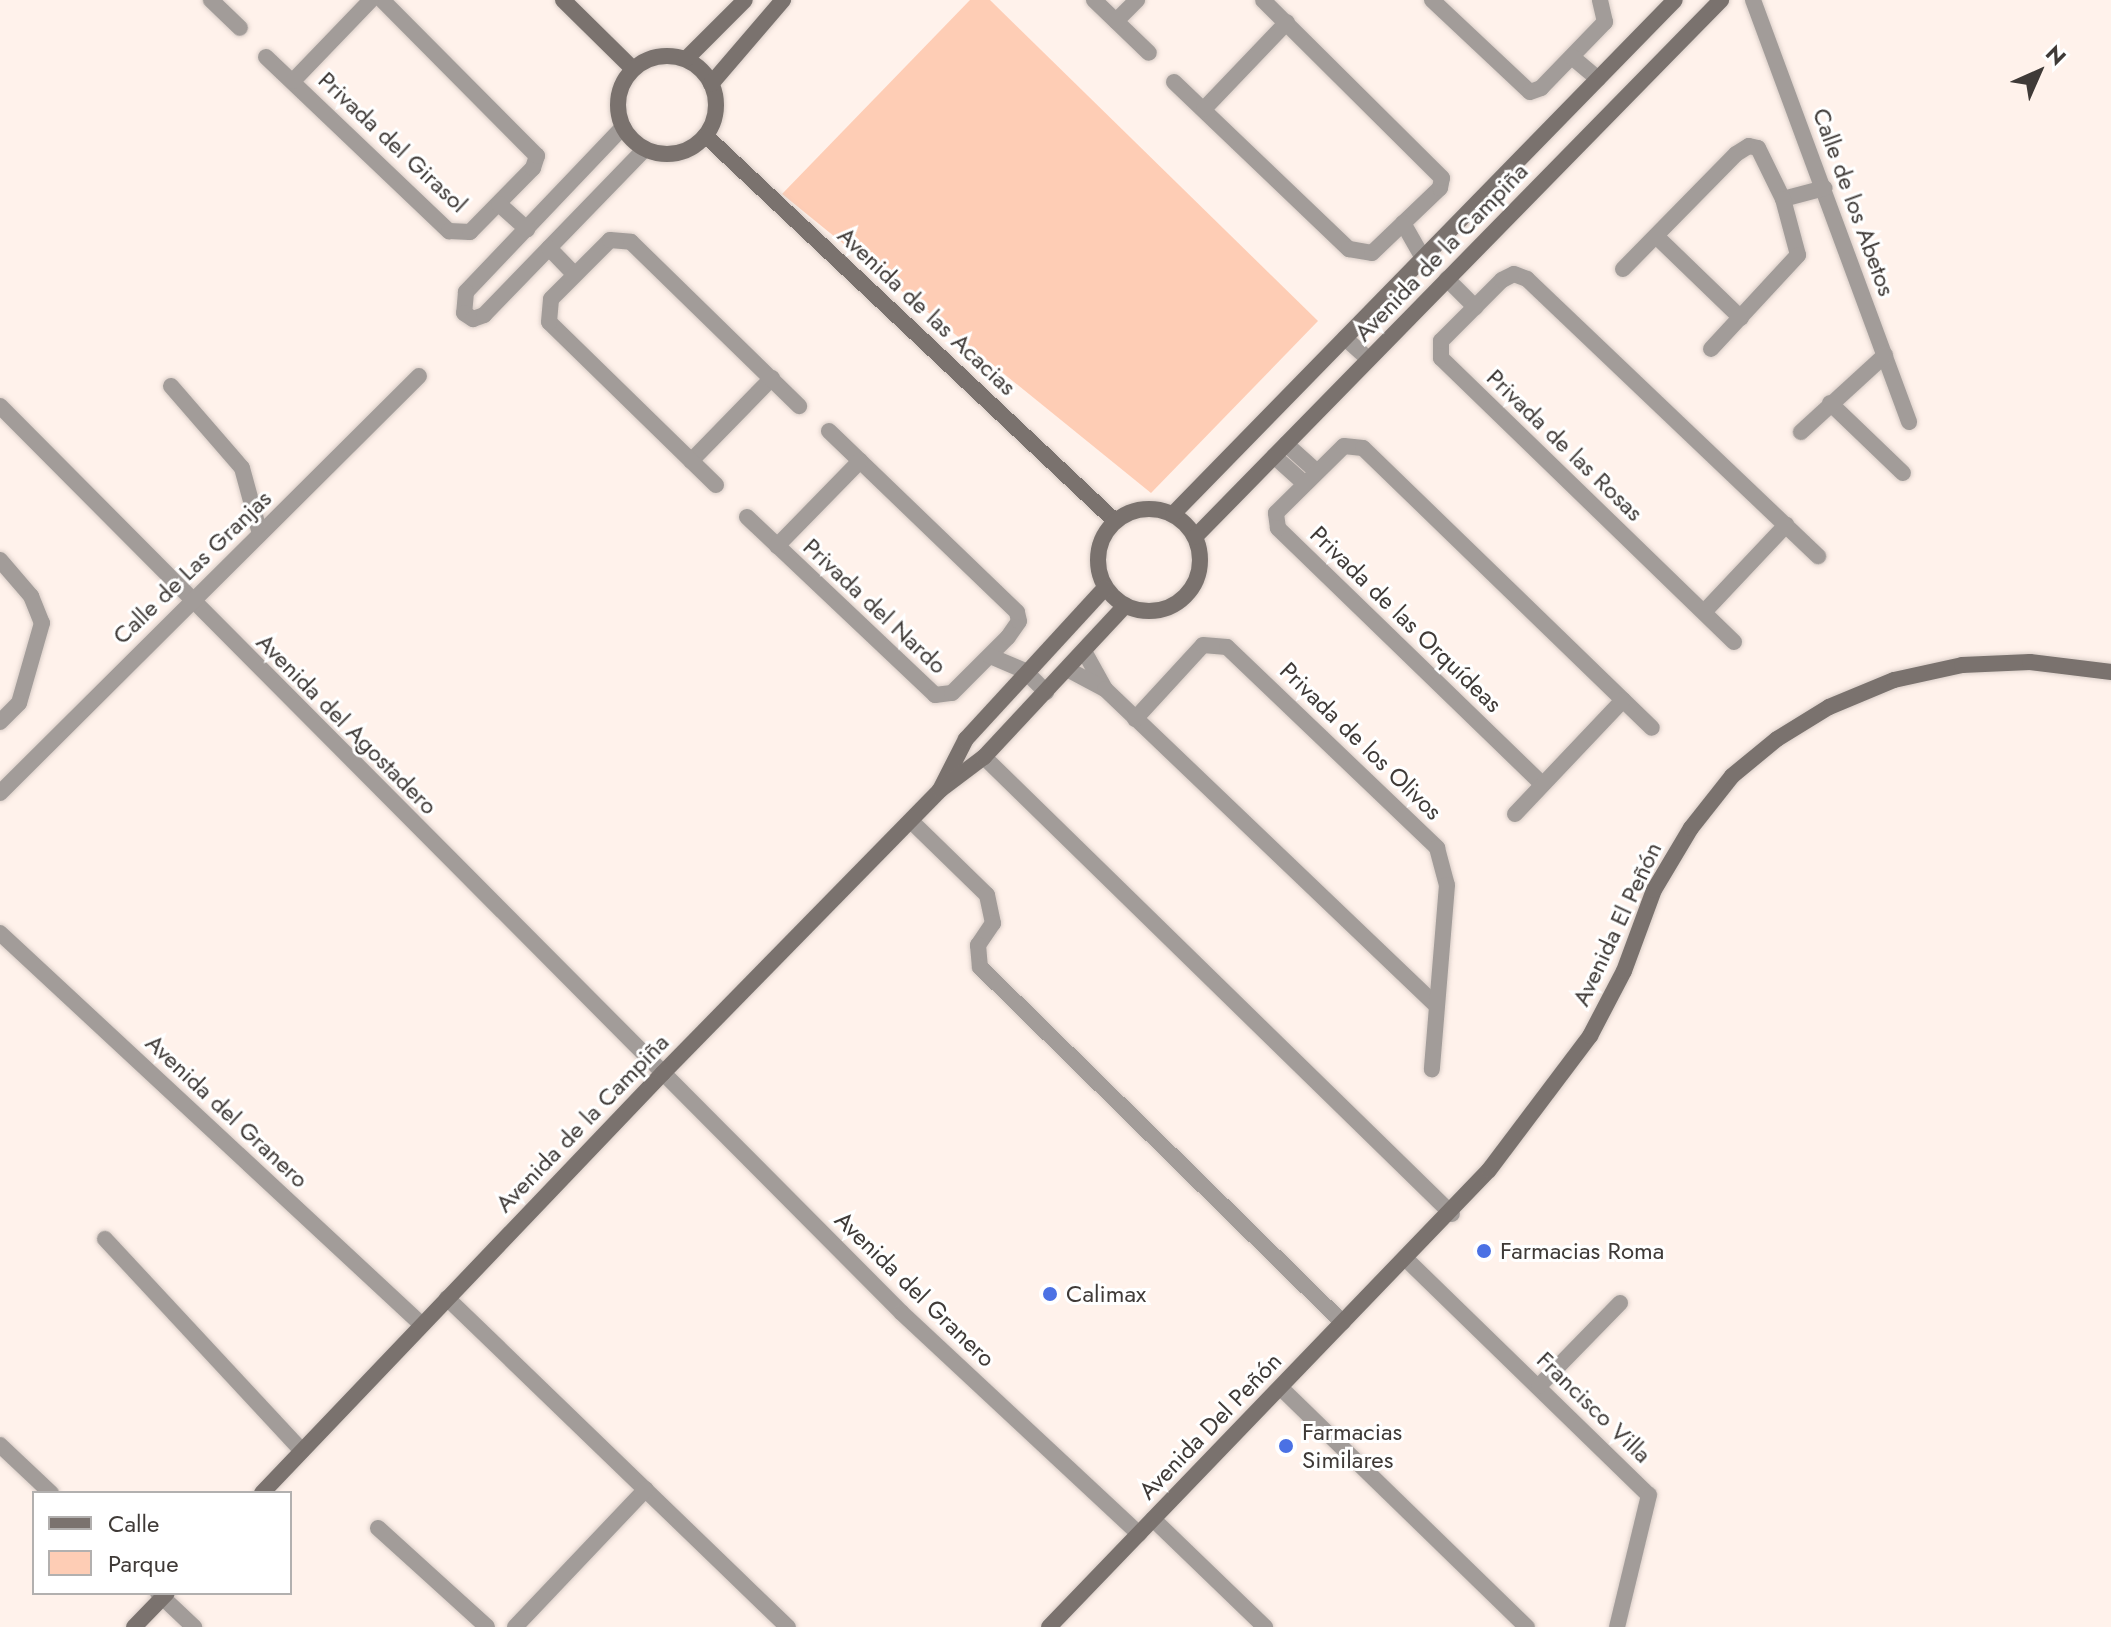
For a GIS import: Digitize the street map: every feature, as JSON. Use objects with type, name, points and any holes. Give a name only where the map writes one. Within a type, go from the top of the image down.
[{"type":"street","points":[[211,0],[240,28]]},
{"type":"street","name":"Privada del Girasol","points":[[293,81],[371,0]]},
{"type":"street","name":"Privada del Girasol","points":[[266,57],[449,231],[470,232],[533,168],[537,156],[532,146],[382,0]]},
{"type":"street","points":[[563,0],[633,69]]},
{"type":"street","points":[[686,59],[745,0]]},
{"type":"street","points":[[711,84],[783,0]]},
{"type":"street","points":[[1094,0],[1149,53]]},
{"type":"street","points":[[1116,21],[1137,0]]},
{"type":"street","points":[[1174,82],[1349,249],[1372,253],[1440,188],[1438,170],[1263,0]]},
{"type":"street","points":[[1432,0],[1530,92],[1541,88],[1605,22],[1600,0]]},
{"type":"street","name":"Avenida de la Campiña","points":[[1173,514],[1675,0]]},
{"type":"street","name":"Avenida de la Campiña","points":[[1195,537],[1721,0]]},
{"type":"street","name":"Calle de los Abetos","points":[[1753,0],[1909,422]]},
{"type":"street","points":[[1204,109],[1287,22]]},
{"type":"street","points":[[664,56],[686,59],[711,84],[716,111],[706,136],[678,153],[645,149],[623,127],[618,96],[633,69],[664,56]]},
{"type":"street","points":[[1572,57],[1598,79]]},
{"type":"street","points":[[623,127],[466,292],[464,313],[473,319],[484,315],[645,149]]},
{"type":"street","name":"Avenida de las Acacias","points":[[706,136],[1115,521]]},
{"type":"street","points":[[1623,269],[1749,146],[1765,155],[1783,199],[1798,255],[1711,349]]},
{"type":"street","points":[[1783,199],[1825,188]]},
{"type":"street","name":"Privada del Girasol","points":[[499,204],[527,229]]},
{"type":"street","points":[[1407,219],[1437,244]]},
{"type":"street","points":[[1407,219],[1423,258]]},
{"type":"street","points":[[1656,236],[1741,318]]},
{"type":"street","points":[[716,485],[549,322],[551,299],[610,240],[631,242],[799,406]]},
{"type":"street","points":[[549,248],[575,275]]},
{"type":"street","name":"Privada de las Rosas","points":[[1734,642],[1441,358],[1441,341],[1502,280],[1514,274],[1527,279],[1818,556]]},
{"type":"street","points":[[1447,279],[1475,307]]},
{"type":"street","points":[[1345,338],[1368,359]]},
{"type":"street","points":[[1801,432],[1885,355]]},
{"type":"street","name":"Calle de Las Granjas","points":[[0,793],[189,601],[419,376]]},
{"type":"street","points":[[691,461],[772,378]]},
{"type":"street","points":[[171,386],[242,468],[260,534]]},
{"type":"street","points":[[1830,403],[1903,473]]},
{"type":"street","name":"Avenida del Agostadero","points":[[0,406],[189,601],[663,1073]]},
{"type":"street","points":[[829,431],[1017,612],[1019,621],[1008,637],[1027,673],[1046,692]]},
{"type":"street","points":[[1286,444],[1310,477]]},
{"type":"street","name":"Privada de las Orquídeas","points":[[1542,784],[1278,528],[1276,513],[1344,446],[1363,448],[1652,728]]},
{"type":"street","points":[[1274,456],[1310,477]]},
{"type":"street","name":"Privada del Nardo","points":[[777,546],[860,461]]},
{"type":"street","points":[[1143,509],[1173,514],[1195,537],[1201,562],[1185,597],[1163,610],[1125,606],[1105,588],[1098,553],[1115,521],[1143,509]]},
{"type":"street","name":"Privada del Nardo","points":[[747,517],[935,695],[952,693],[994,657],[1008,637]]},
{"type":"street","points":[[1704,612],[1786,525]]},
{"type":"street","points":[[0,560],[31,596],[42,623],[19,703],[0,722]]},
{"type":"street","name":"Avenida de la Campiña","points":[[940,790],[952,760],[1105,588]]},
{"type":"street","name":"Avenida de la Campiña","points":[[264,1491],[663,1073],[940,790],[984,757],[1125,606]]},
{"type":"street","name":"Privada de los Olivos","points":[[1135,719],[1203,645],[1227,647],[1437,848],[1447,885],[1432,1069]]},
{"type":"street","points":[[1084,651],[1105,689],[1435,1004]]},
{"type":"street","points":[[994,657],[1027,673]]},
{"type":"street","name":"Avenida El Peñón","points":[[1407,1260],[1452,1214],[1590,1036],[1624,971],[1654,890],[1691,828],[1732,776],[1777,739],[1829,707],[1894,680],[1962,665],[2030,662],[2111,672]]},
{"type":"street","points":[[1067,669],[1105,689]]},
{"type":"street","points":[[1515,814],[1623,700]]},
{"type":"street","points":[[992,713],[1009,730]]},
{"type":"street","points":[[984,757],[1452,1214]]},
{"type":"street","points":[[911,821],[987,895],[993,923],[978,945],[980,967],[1343,1323]]},
{"type":"street","name":"Avenida del Granero","points":[[0,933],[421,1324]]},
{"type":"street","name":"Avenida del Granero","points":[[663,1073],[902,1313],[1139,1534]]},
{"type":"street","points":[[105,1239],[302,1451]]},
{"type":"street","name":"Avenida Del Peñón","points":[[1049,1627],[1407,1260]]},
{"type":"street","name":"Francisco Villa","points":[[1407,1260],[1649,1495],[1617,1627]]},
{"type":"street","points":[[447,1298],[788,1627]]},
{"type":"street","points":[[1539,1386],[1620,1303]]},
{"type":"street","points":[[1281,1388],[1527,1627]]},
{"type":"street","points":[[0,1445],[49,1491]]},
{"type":"street","points":[[515,1627],[646,1489]]},
{"type":"street","points":[[1153,1519],[1265,1627]]},
{"type":"street","points":[[378,1528],[487,1627]]},
{"type":"street","points":[[134,1627],[162,1595]]},
{"type":"street","points":[[164,1595],[194,1627]]},
{"type":"green space","points":[[970,0],[990,0],[1318,321],[1151,493],[782,194]]},
{"type":"place","name":"Farmacias Roma","points":[[1484,1251]]},
{"type":"place","name":"Calimax","points":[[1050,1294]]},
{"type":"place","name":"Farmacias Similares","points":[[1286,1446]]}]
